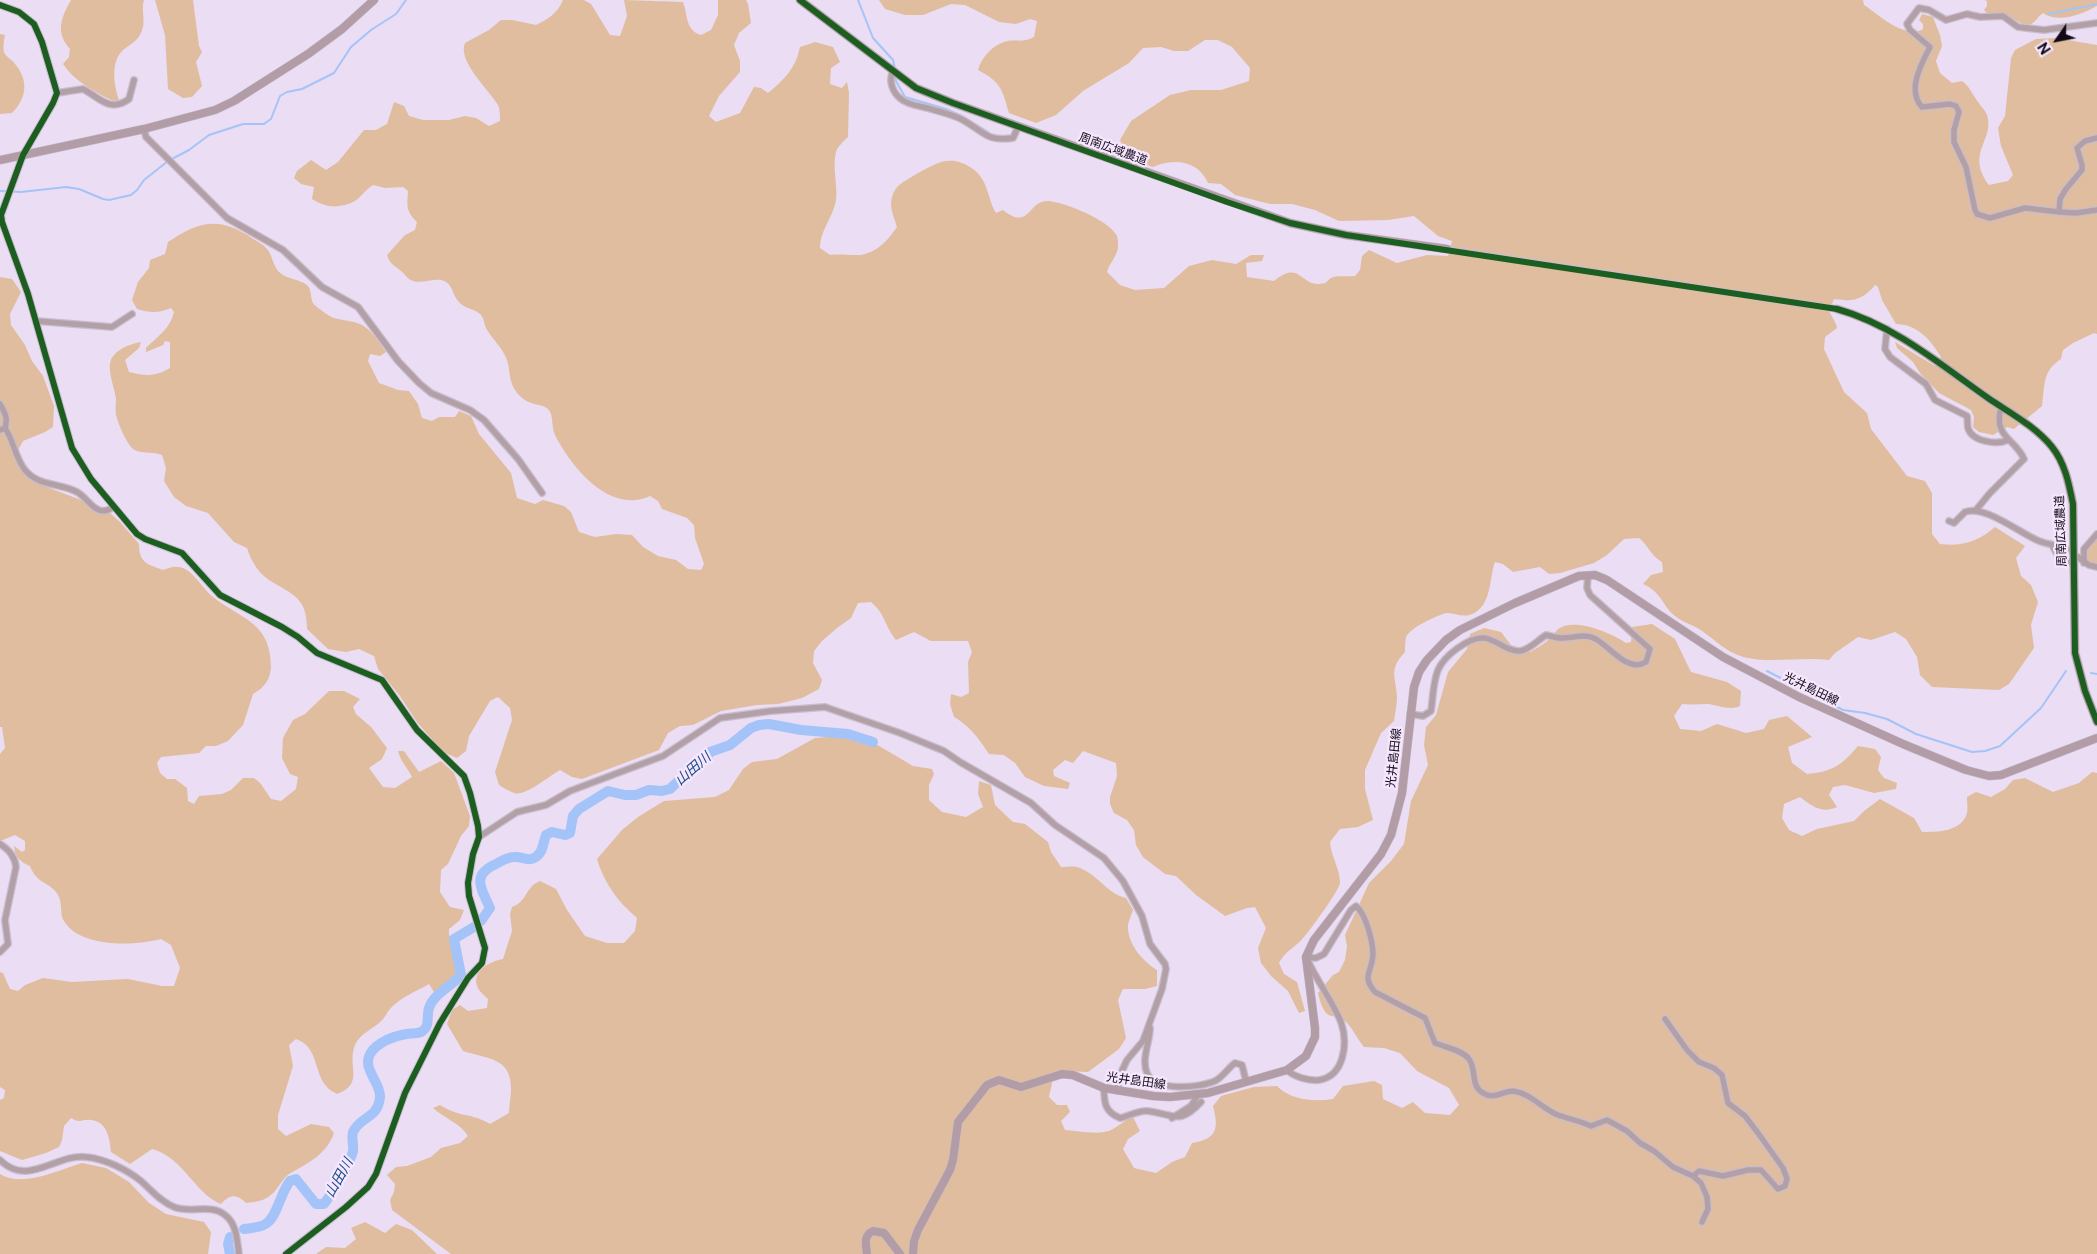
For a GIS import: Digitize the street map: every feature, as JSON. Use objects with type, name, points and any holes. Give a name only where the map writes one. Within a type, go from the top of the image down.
[{"type":"main road","points":[[0,160],[197,116],[234,101],[333,37],[374,0]]},
{"type":"main road","name":"周南広域農道","points":[[800,0],[916,88],[1018,127],[1290,222],[1346,235],[1447,249]]},
{"type":"main road","name":"周南広域農道","points":[[1837,309],[1870,320],[1887,329],[2039,434],[2052,448],[2061,462],[2069,481],[2073,504],[2075,653],[2082,682],[2097,722]]},
{"type":"main road","name":"光井島田線","points":[[912,1254],[918,1230],[950,1170],[958,1122],[987,1085],[999,1080],[1021,1087],[1062,1074],[1073,1075],[1104,1088],[1118,1091],[1170,1097],[1199,1098],[1287,1070],[1306,1056],[1315,1037],[1306,956],[1314,940],[1381,854],[1391,835],[1402,793],[1410,714],[1414,688],[1419,672],[1427,660],[1446,640],[1460,630],[1568,580],[1595,576],[1607,580],[1723,657],[1799,697],[1966,770],[1989,776],[2001,775],[2097,738]]},
{"type":"main road","points":[[867,1254],[865,1239],[868,1233],[878,1231],[884,1233],[900,1254]]},
{"type":"street","points":[[0,5],[20,12],[34,24],[42,42],[57,93],[23,155],[1,215],[28,294],[72,448],[91,479],[137,534],[153,543],[172,548],[190,558],[205,579],[220,595],[282,627],[298,637],[317,653],[382,680],[417,730],[464,776],[476,814],[479,837],[473,854],[468,884],[469,896],[485,948],[482,963],[468,978],[440,1023],[405,1093],[376,1174],[368,1187],[346,1208],[286,1254]]},
{"type":"street","points":[[2097,24],[2044,30],[2026,29],[2018,27],[2003,16],[1980,17],[1967,14],[1946,20],[1929,10],[1919,8],[1907,24],[1910,30],[1930,47],[1919,69],[1916,82],[1916,94],[1919,104],[1922,107],[1950,104],[1956,106],[1959,112],[1954,130],[1954,142],[1966,167],[1977,214],[1990,218],[2025,208],[2059,212],[2097,210]]},
{"type":"street","points":[[893,71],[892,88],[897,96],[908,104],[921,105],[952,115],[988,137],[999,140],[1013,138],[1018,127]]},
{"type":"street","points":[[57,93],[83,89],[102,102],[116,105],[129,99],[134,80]]},
{"type":"street","points":[[144,129],[146,137],[227,218],[283,250],[322,286],[358,307],[398,361],[425,388],[438,397],[478,414],[518,459],[542,493]]},
{"type":"street","points":[[2059,212],[2060,199],[2066,188],[2082,170],[2077,148],[2085,141],[2097,138]]},
{"type":"street","points":[[36,321],[112,327],[132,314]]},
{"type":"street","points":[[1887,329],[1885,349],[1890,357],[1926,384],[1935,400],[1967,416],[1968,430],[1973,435],[1991,442],[2000,443],[2008,440]]},
{"type":"street","points":[[0,404],[6,413],[3,429],[12,439],[18,459],[33,478],[82,494],[96,509],[101,511],[107,511],[114,507]]},
{"type":"street","points":[[1976,510],[2024,458],[2008,440],[1999,424],[2001,407]]},
{"type":"street","points":[[1949,521],[1954,523],[1965,512],[1976,510],[2040,542],[2069,550]]},
{"type":"street","points":[[2084,563],[2084,549],[2097,534]]},
{"type":"street","points":[[2052,545],[2057,554],[2074,565]]},
{"type":"street","points":[[2078,558],[2084,563],[2097,567]]},
{"type":"street","points":[[1410,714],[1423,716],[1430,711],[1438,669],[1456,651],[1471,640],[1478,638],[1485,638],[1518,651],[1527,648],[1546,635],[1560,638],[1584,635],[1604,644],[1634,666],[1640,666],[1646,662],[1650,649],[1590,595],[1586,588],[1588,576]]},
{"type":"street","points":[[479,837],[517,812],[546,805],[570,791],[663,756],[720,718],[816,708],[835,710],[944,751],[1031,803],[1055,825],[1104,858],[1123,881],[1142,916],[1150,944],[1165,964],[1165,978],[1144,1041],[1127,1060],[1118,1081],[1118,1091]]},
{"type":"street","points":[[0,844],[10,852],[16,867],[5,920],[8,944],[0,952]]},
{"type":"street","points":[[1306,956],[1316,958],[1324,954],[1351,910],[1356,906],[1362,910],[1373,955],[1367,978],[1369,985],[1375,992],[1425,1018],[1435,1043],[1464,1055],[1470,1061],[1475,1085],[1483,1093],[1492,1096],[1514,1091],[1531,1098],[1558,1114],[1575,1118],[1590,1126],[1607,1120],[1627,1131],[1673,1167],[1693,1176],[1701,1183],[1707,1198],[1708,1209],[1702,1222]]},
{"type":"street","points":[[1287,1070],[1292,1075],[1315,1080],[1325,1079],[1341,1064],[1343,1053],[1342,1025],[1306,956]]},
{"type":"street","points":[[1664,1019],[1687,1050],[1699,1062],[1714,1068],[1722,1075],[1728,1103],[1745,1116],[1783,1168],[1787,1179],[1785,1186],[1778,1190],[1761,1170],[1748,1170],[1723,1176],[1699,1171],[1693,1176]]},
{"type":"street","points":[[1150,1023],[1150,1041],[1145,1056],[1145,1066],[1147,1074],[1157,1084],[1179,1086],[1216,1081],[1235,1063],[1242,1065],[1246,1082]]},
{"type":"street","points":[[1104,1088],[1104,1104],[1112,1114],[1120,1118],[1147,1111],[1172,1118],[1191,1106],[1199,1098]]},
{"type":"street","points":[[0,1160],[17,1170],[30,1171],[43,1169],[72,1157],[96,1158],[128,1172],[174,1207],[185,1210],[217,1210],[226,1216],[232,1222],[235,1230],[239,1254]]},
{"type":"shaded area","points":[[71,0],[144,0],[142,31],[135,41],[123,50],[116,61],[114,74],[119,100],[113,101],[85,85],[73,76],[63,64],[69,57],[70,49],[62,37],[61,25]]},
{"type":"shaded area","points":[[155,0],[193,0],[199,46],[202,52],[196,62],[202,86],[192,97],[183,98],[168,89],[165,35]]},
{"type":"shaded area","points":[[563,0],[584,0],[591,4],[610,35],[620,36],[627,16],[624,0],[683,2],[692,30],[701,35],[711,30],[718,15],[718,0],[746,0],[751,23],[739,33],[734,45],[740,61],[740,72],[719,96],[709,116],[716,122],[740,113],[754,87],[761,88],[768,93],[774,88],[796,61],[800,47],[815,42],[833,47],[840,62],[831,68],[830,84],[842,88],[847,82],[849,93],[848,137],[836,152],[836,200],[824,230],[820,248],[830,255],[862,255],[880,247],[897,227],[891,201],[893,193],[898,187],[903,182],[935,164],[956,161],[973,169],[982,179],[996,213],[1003,210],[1019,218],[1042,202],[1049,201],[1086,213],[1105,224],[1117,236],[1118,244],[1115,257],[1107,272],[1120,285],[1135,290],[1164,288],[1189,266],[1212,260],[1236,264],[1251,255],[1264,255],[1262,261],[1246,263],[1247,277],[1274,281],[1283,275],[1296,273],[1310,282],[1317,284],[1325,283],[1333,277],[1355,276],[1360,270],[1362,256],[1369,250],[1397,263],[1427,255],[1448,256],[1452,241],[1438,236],[1414,216],[1388,220],[1339,221],[1315,210],[1292,204],[1270,204],[1235,195],[1221,184],[1208,183],[1204,175],[1192,165],[1169,162],[1153,167],[1141,163],[1136,153],[1123,147],[1120,140],[1131,121],[1170,95],[1191,90],[1221,90],[1249,81],[1250,68],[1232,47],[1218,40],[1205,40],[1188,51],[1174,51],[1161,47],[1143,48],[1129,63],[1083,91],[1056,115],[1036,123],[1009,113],[999,87],[992,78],[978,70],[987,53],[999,44],[1034,37],[1037,21],[1030,19],[1016,24],[999,22],[965,5],[951,4],[923,15],[905,15],[885,9],[879,0],[1863,0],[1864,5],[1884,19],[1900,29],[1908,31],[1923,29],[1923,24],[1919,20],[1922,14],[1933,17],[1942,46],[1936,61],[1940,73],[1952,83],[1962,81],[1970,89],[1987,115],[1987,132],[1980,155],[1980,164],[1982,174],[1989,185],[2008,181],[2013,175],[2001,146],[1998,128],[2005,116],[2011,58],[2015,50],[2036,39],[2056,38],[2097,45],[2097,334],[2094,333],[2063,350],[2061,359],[2047,374],[2042,406],[2014,429],[2007,427],[1993,435],[1979,432],[1973,427],[1974,417],[1971,410],[1939,393],[1920,373],[1913,362],[1897,348],[1895,342],[1935,366],[1941,357],[1923,334],[1910,327],[1896,324],[1882,300],[1878,287],[1875,285],[1866,294],[1857,299],[1834,299],[1829,311],[1837,328],[1825,337],[1824,349],[1844,392],[1867,413],[1871,429],[1907,476],[1925,481],[1932,493],[1932,534],[1940,544],[1956,545],[1970,542],[1983,536],[1995,527],[2025,546],[2016,558],[2021,576],[2031,585],[2038,602],[2031,625],[2034,648],[2009,684],[1999,690],[1932,687],[1920,675],[1917,657],[1906,639],[1895,632],[1871,640],[1858,637],[1835,653],[1829,660],[1767,660],[1748,658],[1728,650],[1699,629],[1678,618],[1655,591],[1643,584],[1651,575],[1663,572],[1662,562],[1655,557],[1639,538],[1624,539],[1607,555],[1594,563],[1560,573],[1549,574],[1540,567],[1513,572],[1503,564],[1495,562],[1485,602],[1476,612],[1468,615],[1442,614],[1418,626],[1406,637],[1405,652],[1396,664],[1394,673],[1397,697],[1394,721],[1381,733],[1365,770],[1365,789],[1373,820],[1358,827],[1340,829],[1330,842],[1340,878],[1339,887],[1324,911],[1300,942],[1279,963],[1284,974],[1297,982],[1305,1011],[1299,1013],[1288,991],[1271,976],[1261,963],[1258,948],[1266,928],[1255,907],[1225,916],[1196,895],[1176,876],[1165,874],[1143,857],[1136,845],[1134,830],[1127,820],[1114,813],[1110,804],[1110,797],[1117,776],[1116,763],[1083,751],[1073,763],[1065,760],[1053,770],[1054,776],[1070,783],[1068,789],[1044,786],[1025,777],[1015,763],[1004,755],[989,754],[978,738],[954,717],[950,704],[951,694],[961,697],[969,693],[968,662],[972,652],[968,641],[931,641],[914,632],[896,640],[880,611],[871,602],[858,603],[851,618],[822,641],[814,651],[813,663],[822,680],[819,689],[802,698],[778,704],[757,705],[721,711],[693,725],[680,726],[668,733],[659,750],[582,779],[572,777],[560,770],[524,792],[514,793],[499,785],[495,772],[512,720],[510,708],[498,697],[490,701],[469,736],[466,751],[457,758],[443,752],[417,722],[400,696],[378,669],[374,656],[359,649],[346,652],[328,649],[307,629],[304,610],[297,598],[269,580],[258,570],[247,548],[234,542],[208,513],[186,506],[174,497],[164,481],[166,468],[162,455],[136,451],[130,446],[116,415],[116,399],[110,364],[111,359],[120,350],[141,342],[139,348],[125,360],[129,372],[150,375],[170,368],[170,342],[165,341],[163,345],[146,352],[146,348],[167,328],[174,312],[171,308],[154,312],[137,309],[132,300],[138,282],[149,268],[150,260],[165,254],[168,242],[179,235],[190,229],[209,224],[229,226],[265,247],[269,251],[273,263],[279,272],[307,285],[310,289],[313,303],[329,316],[353,322],[370,331],[386,352],[380,356],[370,354],[368,361],[379,383],[398,390],[409,391],[418,404],[422,418],[432,421],[439,417],[455,417],[459,411],[471,416],[479,434],[511,473],[517,498],[535,504],[543,500],[564,506],[571,512],[579,532],[595,537],[616,534],[632,535],[643,547],[658,556],[676,560],[688,569],[701,570],[704,564],[695,538],[694,525],[687,518],[662,509],[658,501],[650,496],[635,500],[621,499],[594,485],[571,461],[562,448],[555,435],[551,414],[548,409],[523,399],[515,391],[505,356],[486,328],[480,314],[460,304],[450,285],[446,282],[442,280],[413,281],[391,262],[387,255],[405,235],[415,230],[417,222],[408,208],[408,191],[403,187],[385,188],[373,185],[355,201],[338,206],[328,206],[312,199],[314,187],[301,184],[294,178],[297,171],[311,160],[326,170],[338,162],[364,130],[376,130],[387,124],[394,102],[404,106],[409,116],[423,120],[449,120],[465,116],[476,118],[489,126],[500,121],[498,105],[470,67],[464,50],[465,43],[489,30],[501,20],[512,20],[536,25],[552,15]]},
{"type":"shaded area","points":[[1984,0],[2097,0],[2097,6],[2078,15],[2063,18],[2056,18],[2043,13],[2033,23],[2028,25],[2022,24],[2003,14],[1988,14],[1984,10],[1987,6],[1987,1]]},
{"type":"shaded area","points":[[0,34],[5,35],[4,53],[18,68],[24,80],[24,92],[20,103],[12,113],[0,114]]},
{"type":"shaded area","points":[[0,277],[12,279],[21,292],[10,314],[11,325],[43,376],[54,406],[53,427],[23,441],[18,450],[31,478],[44,486],[81,500],[99,514],[110,513],[139,544],[140,555],[145,562],[163,570],[174,567],[185,569],[213,597],[253,623],[266,640],[270,652],[271,667],[268,679],[261,689],[253,694],[243,725],[228,741],[216,746],[206,746],[199,753],[161,757],[157,763],[160,773],[167,779],[175,779],[187,788],[188,801],[194,804],[199,796],[222,794],[231,790],[243,778],[254,778],[261,784],[271,799],[281,801],[296,789],[298,777],[290,774],[282,758],[283,738],[293,720],[305,714],[329,691],[344,691],[360,699],[353,707],[356,714],[371,727],[387,748],[382,759],[369,768],[383,787],[395,788],[412,777],[400,758],[398,751],[404,751],[419,772],[441,761],[454,773],[470,816],[469,826],[461,836],[448,864],[441,870],[440,892],[450,907],[464,910],[460,920],[449,929],[457,960],[454,979],[443,988],[434,992],[429,984],[403,998],[389,1010],[382,1020],[362,1036],[354,1048],[353,1080],[345,1090],[337,1094],[328,1088],[323,1081],[309,1048],[296,1039],[289,1045],[293,1066],[278,1115],[278,1129],[286,1136],[311,1124],[329,1127],[334,1133],[331,1141],[321,1153],[289,1174],[272,1194],[260,1201],[246,1203],[240,1198],[233,1196],[227,1198],[221,1204],[204,1192],[181,1167],[163,1153],[152,1149],[130,1164],[111,1152],[110,1142],[104,1127],[91,1120],[80,1121],[71,1118],[64,1126],[59,1147],[46,1153],[22,1160],[0,1151],[0,1100],[4,1098],[5,1090],[0,1087],[0,972],[3,973],[10,989],[18,991],[25,985],[43,978],[72,982],[128,979],[162,986],[174,986],[180,968],[171,945],[161,939],[137,943],[108,943],[82,936],[72,930],[64,921],[60,900],[56,892],[39,879],[30,866],[23,863],[17,856],[14,846],[22,852],[25,850],[25,841],[15,835],[0,841],[0,754],[5,748],[2,727],[0,727]]},
{"type":"shaded area","points":[[2097,538],[2097,564],[2091,563],[2086,558],[2087,548]]},
{"type":"shaded area","points":[[1652,624],[1675,639],[1691,672],[1727,682],[1741,691],[1740,706],[1736,707],[1682,704],[1674,716],[1680,729],[1701,731],[1717,724],[1746,733],[1764,729],[1769,720],[1787,716],[1812,737],[1788,747],[1792,763],[1807,774],[1836,766],[1858,746],[1875,749],[1881,757],[1878,770],[1884,778],[1897,783],[1896,789],[1874,793],[1845,785],[1833,787],[1829,795],[1837,807],[1827,810],[1817,808],[1800,797],[1784,804],[1782,818],[1789,830],[1802,836],[1817,829],[1854,821],[1880,799],[1914,818],[1922,832],[1948,830],[1960,824],[1964,819],[1967,811],[1967,797],[1976,792],[1991,797],[2005,789],[2013,780],[2025,778],[2053,792],[2079,783],[2092,772],[2097,773],[2097,1254],[451,1254],[392,1210],[390,1200],[395,1184],[387,1175],[396,1167],[407,1166],[431,1157],[441,1148],[460,1143],[468,1136],[465,1131],[433,1108],[440,1105],[490,1124],[509,1113],[510,1079],[503,1065],[489,1058],[463,1051],[447,1024],[452,1010],[460,1005],[468,1011],[487,1008],[488,999],[478,988],[477,977],[479,972],[487,965],[503,959],[512,931],[510,914],[512,907],[521,901],[532,887],[540,881],[556,889],[567,910],[585,936],[607,943],[624,943],[635,931],[637,918],[612,891],[597,859],[622,830],[638,817],[664,801],[715,797],[729,790],[743,769],[752,762],[777,759],[815,738],[840,736],[874,743],[913,766],[932,769],[934,774],[929,785],[929,800],[942,812],[966,817],[983,807],[978,794],[979,781],[991,785],[995,805],[1013,822],[1025,824],[1048,842],[1051,852],[1061,867],[1075,867],[1084,870],[1119,896],[1126,898],[1133,910],[1128,927],[1131,941],[1142,958],[1157,970],[1157,986],[1145,989],[1123,989],[1118,1000],[1126,1038],[1119,1049],[1088,1072],[1066,1071],[1054,1074],[1049,1097],[1057,1105],[1067,1105],[1070,1112],[1061,1121],[1065,1130],[1103,1132],[1113,1129],[1133,1117],[1140,1131],[1128,1139],[1123,1149],[1134,1168],[1156,1173],[1172,1162],[1185,1157],[1192,1143],[1211,1136],[1216,1127],[1213,1106],[1221,1096],[1254,1087],[1277,1086],[1282,1091],[1295,1097],[1310,1100],[1326,1100],[1333,1099],[1343,1086],[1374,1081],[1382,1085],[1383,1099],[1402,1108],[1413,1102],[1425,1113],[1450,1115],[1459,1105],[1449,1088],[1417,1071],[1400,1053],[1384,1048],[1364,1047],[1344,1020],[1331,1016],[1324,1011],[1318,993],[1333,975],[1339,972],[1345,960],[1347,946],[1345,935],[1369,883],[1391,861],[1404,844],[1411,801],[1428,765],[1424,745],[1426,727],[1436,715],[1448,672],[1467,649],[1470,634],[1484,628],[1501,632],[1511,645],[1530,652],[1546,642],[1558,629],[1567,625],[1594,628],[1626,643],[1631,642],[1632,627]]},
{"type":"shaded area","points":[[82,1163],[106,1168],[129,1182],[149,1203],[166,1214],[204,1222],[211,1232],[208,1254],[0,1254],[0,1174],[9,1178],[30,1179]]},
{"type":"shaded area","points":[[365,1222],[385,1233],[396,1224],[412,1230],[437,1254],[316,1254],[326,1247],[345,1248],[356,1239],[351,1228]]},
{"type":"waterway","points":[[0,191],[21,192],[66,187],[79,189],[109,200],[131,195],[144,180],[168,161],[189,150],[209,135],[243,124],[264,124],[271,119],[280,96],[287,92],[302,89],[334,73],[351,47],[371,30],[396,14],[406,0]]},
{"type":"waterway","points":[[858,0],[873,38],[893,60],[895,69]]},
{"type":"waterway","points":[[2049,14],[2097,4]]},
{"type":"waterway","points":[[895,76],[905,97],[946,109],[964,117],[988,132]]},
{"type":"waterway","points":[[1767,671],[1843,710],[1887,719],[1916,734],[1972,752],[1985,751],[2000,746],[2041,708],[2066,671]]},
{"type":"waterway","points":[[2091,673],[2097,674]]},
{"type":"waterway","name":"山田川","points":[[481,921],[490,908],[481,888],[480,883],[483,873],[503,860],[517,857],[534,858],[541,852],[546,835],[552,832],[565,835],[570,833],[573,816],[579,809],[608,791],[625,795],[636,795],[649,790],[662,791],[670,789],[689,771],[705,760],[710,752],[730,745],[751,728],[759,725],[769,724],[801,730],[848,734],[873,742]]},
{"type":"waterway","name":"山田川","points":[[244,1229],[265,1225],[274,1215],[290,1181],[296,1179],[316,1204],[324,1204],[351,1156],[353,1132],[360,1123],[376,1110],[379,1104],[380,1092],[368,1065],[370,1054],[386,1040],[401,1035],[419,1033],[424,1030],[427,1024],[428,1011],[434,998],[461,975],[454,939],[474,927]]},
{"type":"waterway","name":"山田川","points":[[230,1237],[228,1244],[230,1254]]},
{"type":"tunnel","points":[[1447,249],[1837,309]]},
{"type":"cycle path","points":[[800,0],[916,88],[1227,202],[1290,223],[1346,235],[1837,309],[1858,316],[1897,335],[2030,426],[2045,439],[2060,460],[2068,481],[2073,504],[2075,653],[2085,691],[2097,722]]},
{"type":"cycle path","points":[[0,5],[19,12],[34,24],[42,42],[57,93],[23,155],[1,215],[28,294],[72,448],[91,479],[137,534],[182,553],[220,595],[282,627],[298,637],[317,653],[382,680],[417,730],[464,776],[478,826],[479,837],[473,854],[468,883],[469,896],[485,948],[482,963],[468,978],[440,1023],[405,1093],[376,1174],[368,1187],[346,1207],[286,1254]]}]
